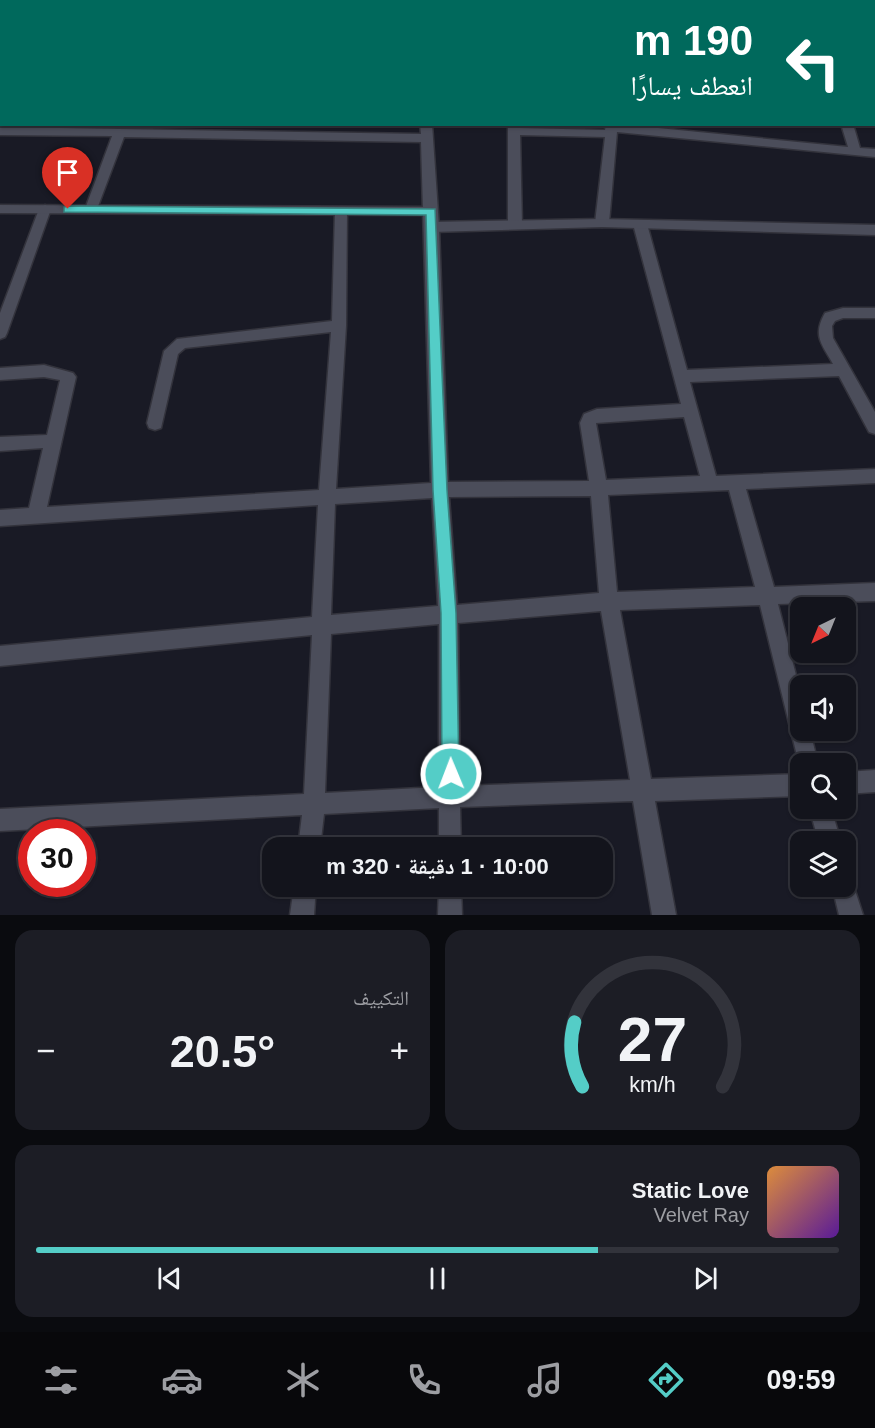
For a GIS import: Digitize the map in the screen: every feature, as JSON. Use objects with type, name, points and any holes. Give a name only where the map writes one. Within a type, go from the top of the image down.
[{"type":"street","points":[[848,126],[855,151]]},
{"type":"street","points":[[515,225],[514,128],[612,129],[875,153]]},
{"type":"street","points":[[602,223],[612,129]]},
{"type":"street","points":[[0,131],[426,131],[440,490],[448,613],[450,837]]},
{"type":"street","points":[[91,209],[120,132]]},
{"type":"street","points":[[0,209],[341,212],[515,225],[602,223],[875,230]]},
{"type":"street","points":[[0,333],[45,209]]},
{"type":"street","points":[[310,837],[323,624],[327,496],[339,326],[341,212]]},
{"type":"street","points":[[640,224],[710,483]]},
{"type":"street","points":[[0,295],[15,295]]},
{"type":"street","points":[[875,313],[843,313],[830,317],[825,327],[826,338],[875,427]]},
{"type":"street","points":[[155,423],[171,351],[182,343],[339,326]]},
{"type":"street","points":[[681,375],[843,370]]},
{"type":"street","points":[[0,374],[41,371],[58,372],[68,377],[36,516]]},
{"type":"street","points":[[664,915],[609,602],[599,488],[588,423],[590,419],[597,416],[690,410]]},
{"type":"street","points":[[0,444],[54,441]]},
{"type":"street","points":[[0,518],[440,490],[599,488],[875,476]]},
{"type":"street","points":[[736,483],[767,596],[804,753]]},
{"type":"street","points":[[0,656],[448,613],[609,602],[875,592]]},
{"type":"street","points":[[856,782],[875,781]]},
{"type":"street","points":[[0,820],[314,803],[790,785]]},
{"type":"street","points":[[302,915],[304,897]]},
{"type":"street","points":[[450,897],[450,915]]},
{"type":"street","points":[[846,897],[851,915]]},
{"type":"route","points":[[68,209],[431,211],[440,490],[448,613],[451,774]]}]
